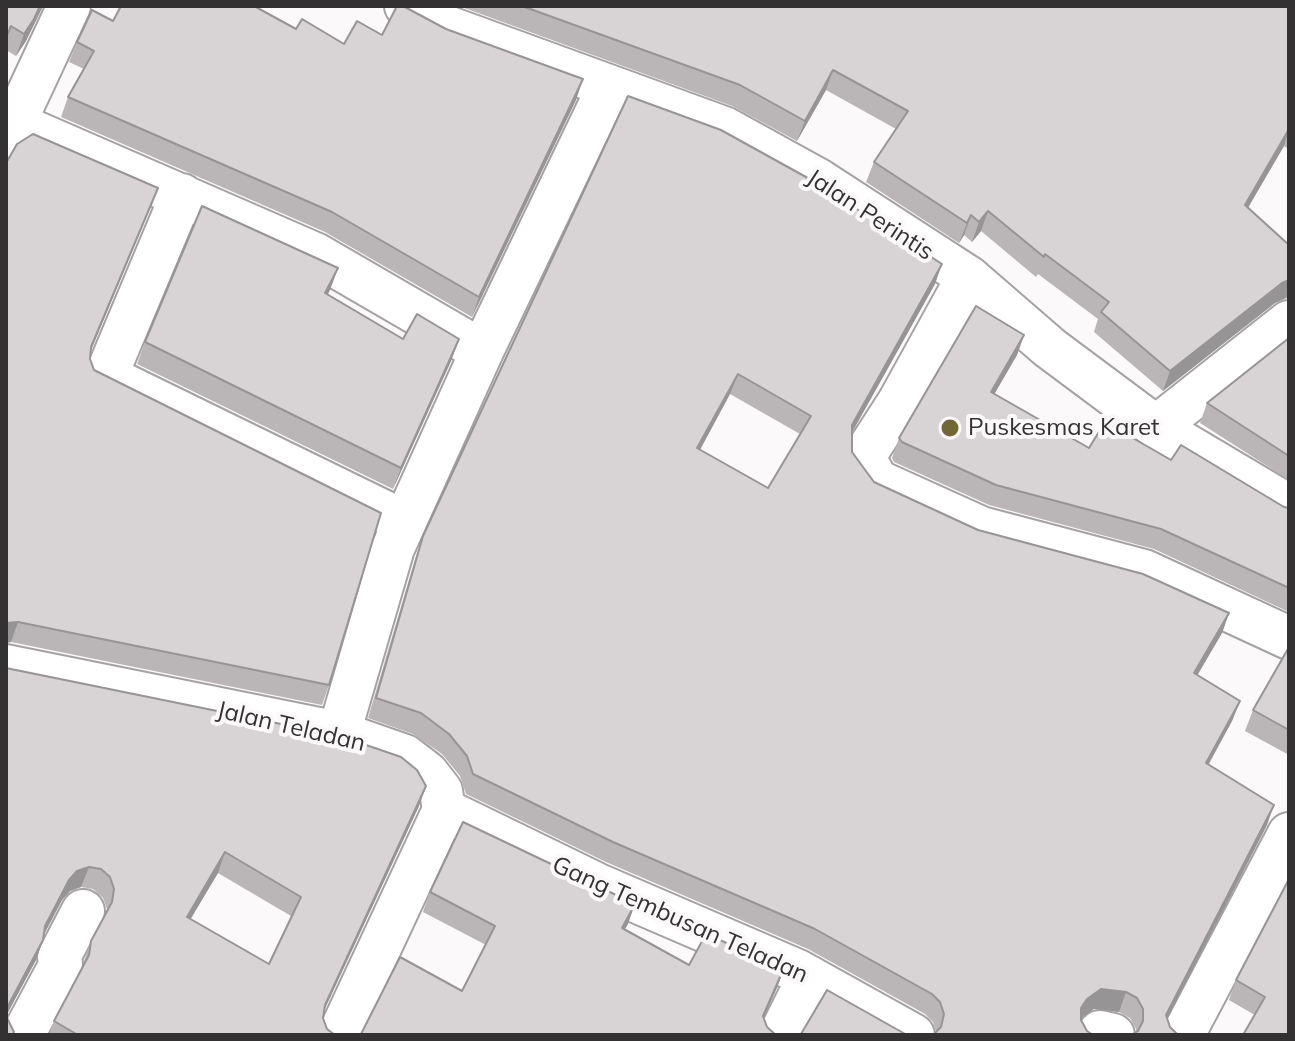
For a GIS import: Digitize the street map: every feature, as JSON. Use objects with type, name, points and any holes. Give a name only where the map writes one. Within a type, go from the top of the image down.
[{"type":"street","points":[[69,6],[10,132],[182,195],[315,254],[482,351]]},
{"type":"street","name":"Jalan Perintis","points":[[406,6],[447,27],[724,128],[820,181],[968,277],[1050,348],[1156,427],[1289,506]]},
{"type":"street","points":[[339,733],[393,548],[482,351],[608,88]]},
{"type":"street","points":[[182,195],[106,376],[405,522]]},
{"type":"street","points":[[968,277],[899,402],[868,450],[866,461],[877,481],[981,528],[1144,571],[1289,638]]},
{"type":"street","points":[[1156,427],[1289,322]]},
{"type":"street","name":"Jalan Teladan","points":[[6,666],[339,733],[405,756],[427,773],[441,791],[444,810]]},
{"type":"street","points":[[339,1035],[444,810]]},
{"type":"street","name":"Gang Tembusan Teladan","points":[[444,810],[596,884],[809,977],[913,1035]]},
{"type":"street","points":[[1183,1035],[1289,834]]},
{"type":"street","points":[[23,1035],[61,964],[59,957],[83,911]]},
{"type":"street","points":[[780,1035],[809,977]]},
{"type":"street","points":[[1097,1035],[1100,1032],[1113,1035]]},
{"type":"building","points":[[6,6],[40,6],[24,34],[11,26],[6,37]]},
{"type":"building","points":[[121,6],[254,6],[296,29],[302,19],[344,44],[357,21],[382,35],[397,6],[403,6],[446,29],[583,79],[479,297],[332,212],[68,97],[94,51],[77,42],[92,10],[113,21]]},
{"type":"building","points":[[522,6],[1289,6],[1289,129],[1245,205],[1289,245],[1289,280],[1170,371],[1101,312],[1109,302],[1045,254],[1044,257],[988,211],[979,222],[971,215],[967,223],[874,162],[908,111],[833,70],[805,121],[740,85]]},
{"type":"building","points":[[628,96],[721,130],[815,182],[942,264],[852,425],[852,452],[874,482],[978,530],[1143,574],[1229,613],[1194,673],[1240,701],[1206,763],[1274,805],[1166,1015],[1170,1027],[1178,1035],[1131,1035],[1138,1031],[1143,1021],[1143,1009],[1137,998],[1126,992],[1101,989],[1081,1008],[1081,1020],[1093,1035],[933,1035],[941,1027],[944,1014],[940,1002],[932,994],[815,929],[613,842],[473,774],[467,756],[449,734],[421,713],[376,698],[423,536]],"holes":[[[738,374],[811,416],[768,488],[697,448]]]},
{"type":"building","points":[[33,134],[158,188],[91,347],[90,359],[94,370],[381,513],[329,685],[18,622],[6,623],[6,163],[17,144]]},
{"type":"building","points":[[202,206],[338,268],[325,293],[403,339],[417,314],[459,339],[401,468],[145,342]]},
{"type":"building","points":[[976,306],[1024,335],[991,392],[1089,448],[1105,422],[1171,460],[1181,445],[1289,508],[1289,588],[1161,529],[996,485],[902,442],[899,438]]},
{"type":"building","points":[[1289,338],[1289,456],[1207,403]]},
{"type":"building","points":[[1289,647],[1289,730],[1253,710]]},
{"type":"building","points":[[6,668],[340,736],[401,757],[417,770],[426,786],[325,1005],[323,1018],[327,1029],[335,1035],[78,1035],[54,1021],[89,955],[91,941],[112,902],[114,889],[110,877],[101,869],[89,867],[77,871],[69,880],[45,926],[43,940],[9,1004],[6,1016]],"holes":[[[225,852],[301,897],[269,964],[187,917]]]},
{"type":"building","points":[[463,822],[635,904],[622,928],[689,965],[706,934],[784,968],[763,1016],[767,1027],[776,1035],[358,1035],[400,957],[462,991],[495,926],[430,892]]},
{"type":"building","points":[[1289,879],[1289,1035],[1243,1035],[1265,997],[1236,980]]},
{"type":"building","points":[[827,990],[907,1035],[800,1035]]},
{"type":"building","points":[[6,1016],[14,1032],[6,1035]]},
{"type":"place","name":"Puskesmas Karet","points":[[950,428]]}]
